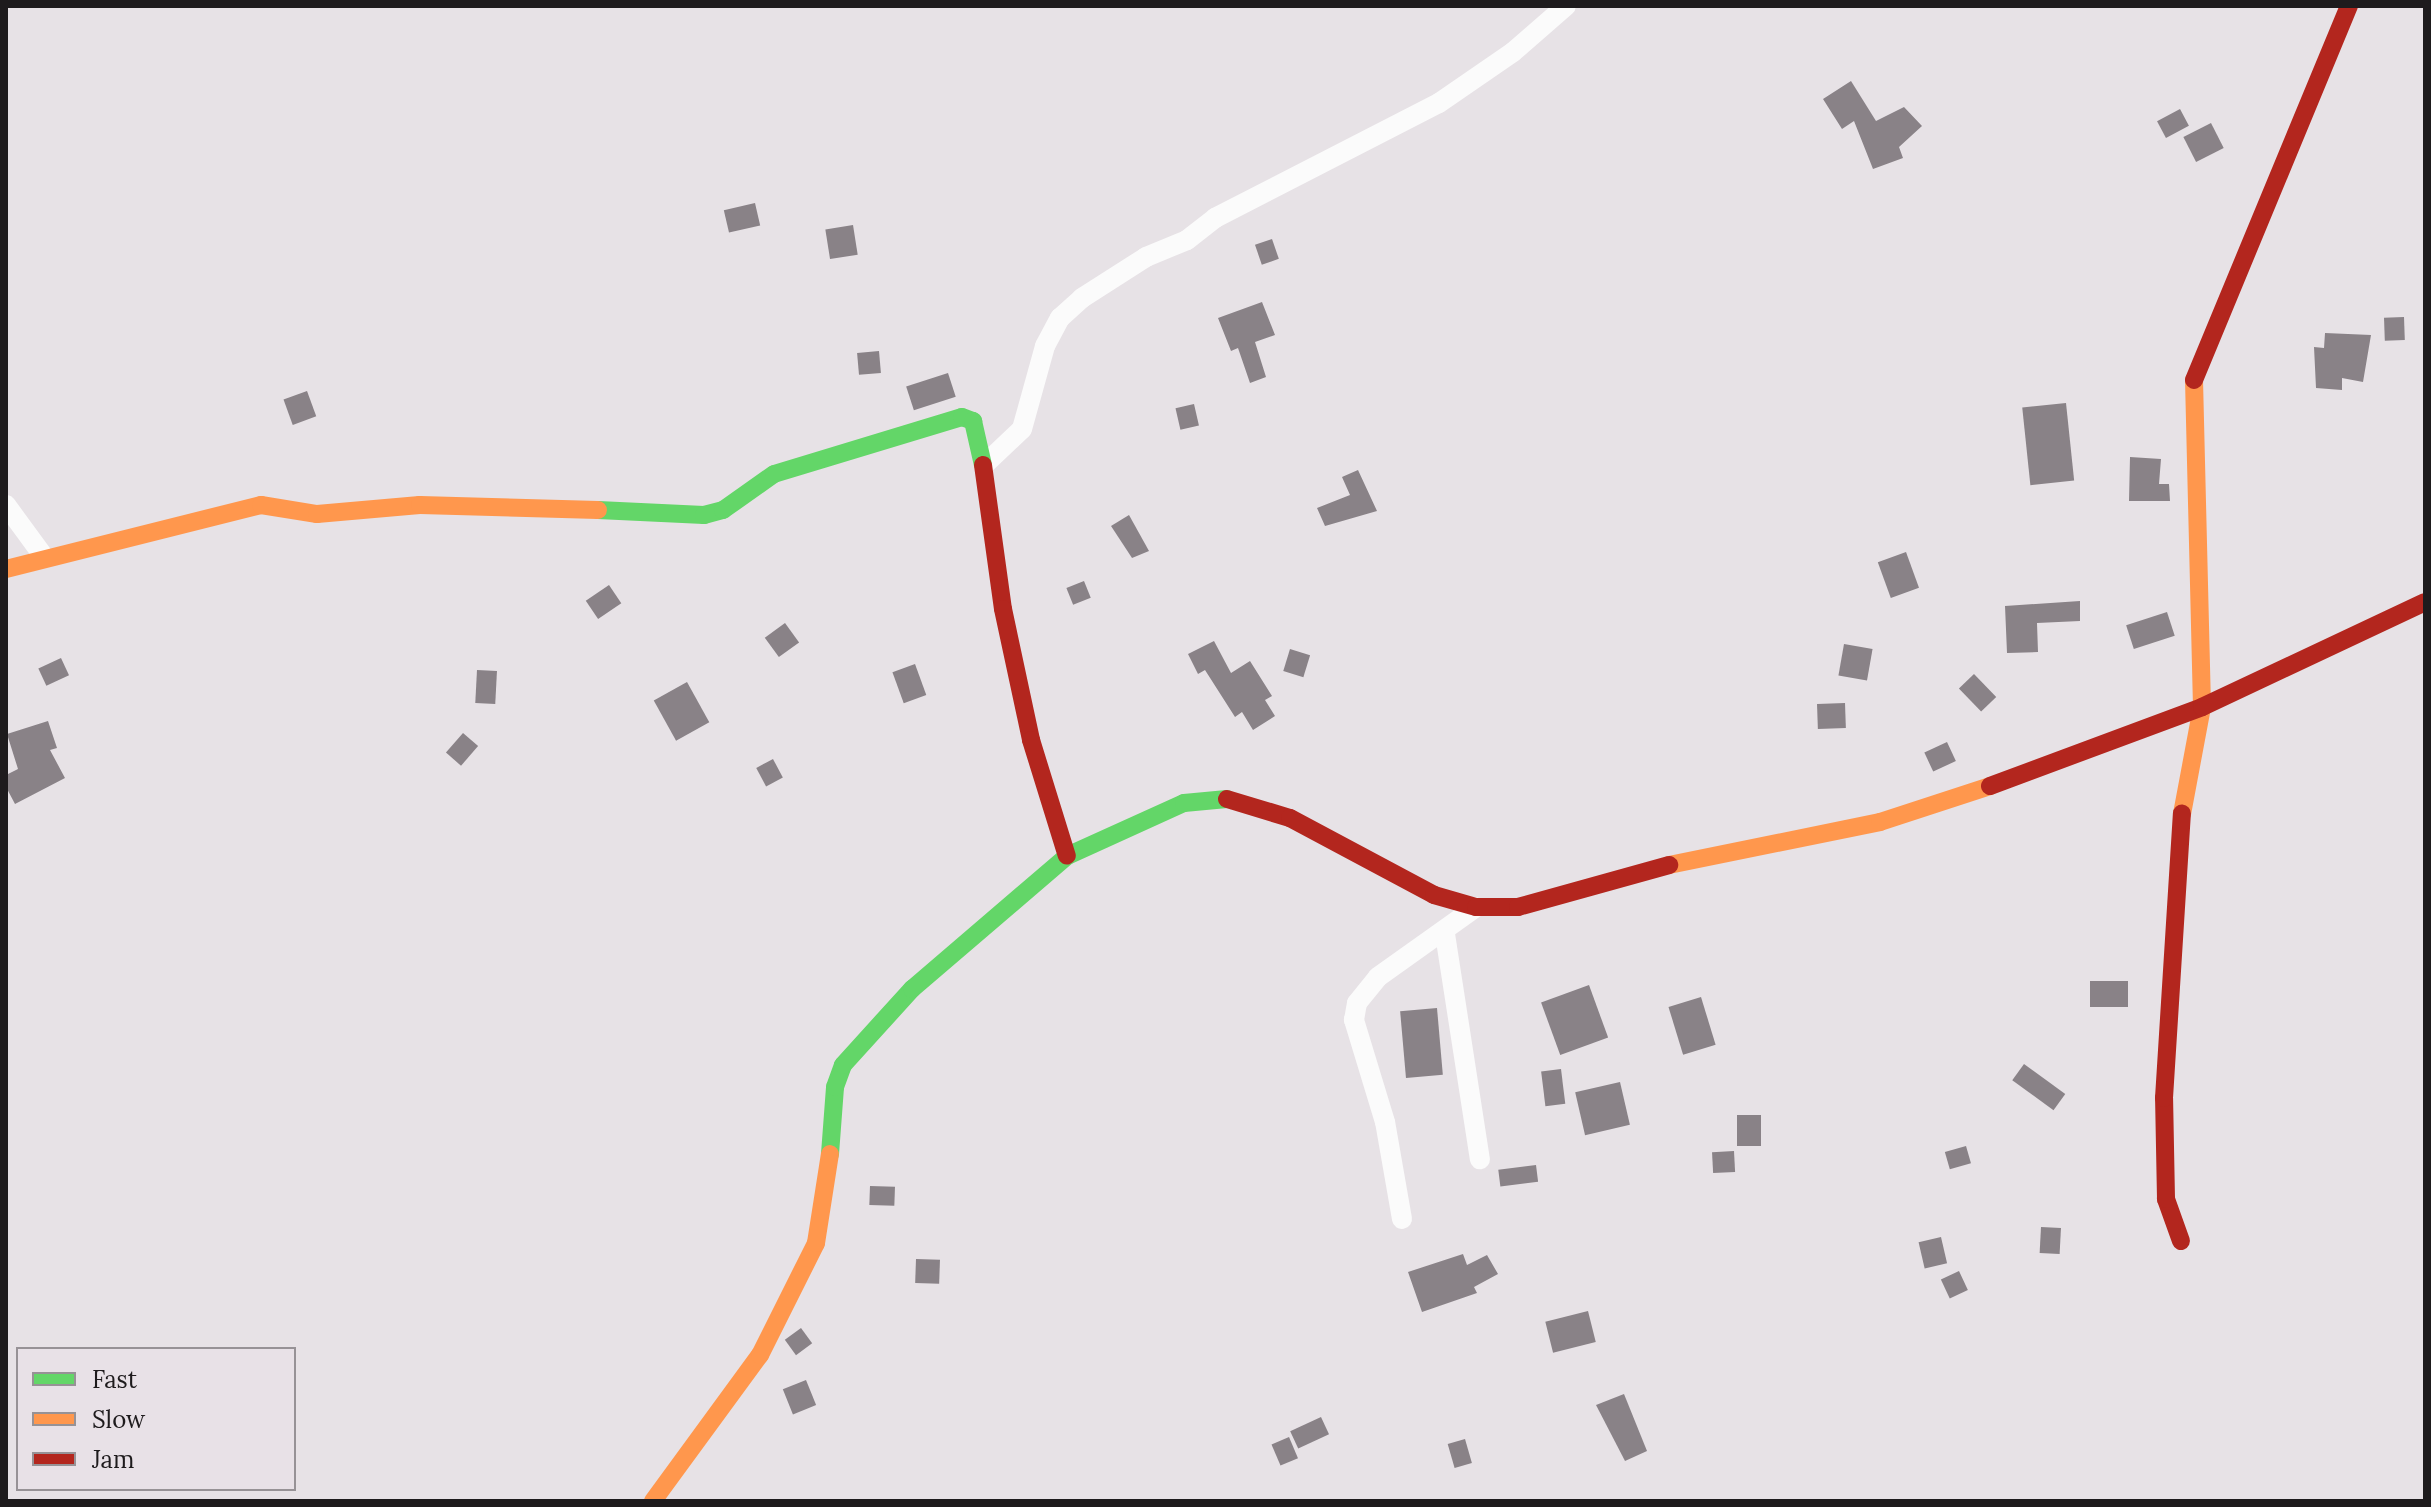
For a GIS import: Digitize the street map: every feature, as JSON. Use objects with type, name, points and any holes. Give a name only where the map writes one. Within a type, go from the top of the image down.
[{"type":"street","points":[[984,465],[1022,429],[1045,346],[1060,318],[1082,298],[1146,257],[1187,240],[1215,218],[1439,103],[1513,52],[1566,6]]},
{"type":"street","points":[[2181,1241],[2166,1199],[2164,1098],[2183,805],[2202,707],[2194,376],[2349,6]]},
{"type":"street","points":[[6,569],[261,505],[317,514],[420,505],[508,505],[704,515],[723,510],[774,474],[948,419],[973,421],[984,465],[1003,609],[1031,740],[1067,856]]},
{"type":"street","points":[[6,505],[44,557]]},
{"type":"street","points":[[653,1501],[760,1355],[816,1243],[828,1190],[835,1087],[843,1065],[912,989],[1067,856],[1184,803],[1219,797],[1242,800],[1290,818],[1387,874],[1476,907],[1518,907],[1569,897],[1659,867],[1880,822],[2059,764],[2202,707],[2425,602]]},
{"type":"street","points":[[1402,1219],[1385,1122],[1356,1012],[1364,990],[1378,977],[1445,934],[1476,907]]},
{"type":"street","points":[[1445,934],[1480,1159]]},
{"type":"building","points":[[1851,81],[1876,121],[1904,107],[1922,126],[1899,147],[1903,158],[1873,169],[1854,121],[1842,129],[1823,99]]},
{"type":"building","points":[[2180,109],[2189,126],[2166,138],[2157,121]]},
{"type":"building","points":[[2211,123],[2224,148],[2196,162],[2183,137]]},
{"type":"building","points":[[755,203],[760,225],[729,233],[724,210]]},
{"type":"building","points":[[853,225],[858,255],[830,259],[825,229]]},
{"type":"building","points":[[1272,239],[1279,259],[1262,265],[1255,245]]},
{"type":"building","points":[[1262,302],[1275,335],[1255,342],[1266,377],[1250,383],[1238,348],[1231,351],[1218,318]]},
{"type":"building","points":[[2404,317],[2405,340],[2385,341],[2384,318]]},
{"type":"building","points":[[2325,333],[2371,335],[2363,382],[2342,378],[2342,390],[2316,388],[2314,347],[2324,348]]},
{"type":"building","points":[[879,351],[881,373],[859,375],[857,353]]},
{"type":"building","points":[[948,373],[956,397],[914,410],[906,387]]},
{"type":"building","points":[[307,391],[316,416],[293,425],[284,400]]},
{"type":"building","points":[[2066,403],[2074,481],[2030,485],[2022,408]]},
{"type":"building","points":[[1194,404],[1199,425],[1180,430],[1175,408]]},
{"type":"building","points":[[2130,457],[2161,459],[2159,484],[2169,484],[2170,501],[2129,501]]},
{"type":"building","points":[[1358,470],[1377,511],[1325,526],[1317,508],[1350,495],[1342,477]]},
{"type":"building","points":[[1129,515],[1149,551],[1132,558],[1111,526]]},
{"type":"building","points":[[1906,552],[1919,588],[1891,598],[1878,562]]},
{"type":"building","points":[[1084,581],[1091,598],[1073,605],[1066,588]]},
{"type":"building","points":[[609,585],[621,603],[598,619],[586,601]]},
{"type":"building","points":[[2080,601],[2080,621],[2037,623],[2038,652],[2007,653],[2005,606]]},
{"type":"building","points":[[2167,612],[2175,636],[2134,649],[2126,625]]},
{"type":"building","points":[[785,623],[799,642],[779,657],[765,638]]},
{"type":"building","points":[[1214,641],[1231,673],[1250,661],[1272,696],[1265,700],[1275,716],[1253,730],[1242,712],[1235,717],[1205,670],[1198,674],[1188,654]]},
{"type":"building","points":[[1844,644],[1873,649],[1867,681],[1838,676]]},
{"type":"building","points":[[1290,649],[1310,655],[1303,677],[1283,671]]},
{"type":"building","points":[[61,658],[69,675],[46,686],[38,669]]},
{"type":"building","points":[[915,664],[926,695],[904,703],[892,672]]},
{"type":"building","points":[[477,670],[497,671],[495,704],[475,703]]},
{"type":"building","points":[[1974,674],[1996,697],[1981,712],[1959,689]]},
{"type":"building","points":[[687,682],[709,722],[676,741],[654,700]]},
{"type":"building","points":[[1845,703],[1846,728],[1818,729],[1817,704]]},
{"type":"building","points":[[48,721],[57,748],[50,750],[65,778],[15,804],[6,787],[6,775],[18,769],[7,734]]},
{"type":"building","points":[[463,733],[478,746],[461,766],[446,753]]},
{"type":"building","points":[[1947,742],[1956,761],[1933,772],[1924,753]]},
{"type":"building","points":[[773,759],[783,778],[766,786],[756,768]]},
{"type":"building","points":[[2090,981],[2128,981],[2128,1007],[2090,1007]]},
{"type":"building","points":[[1589,985],[1608,1038],[1560,1055],[1541,1002]]},
{"type":"building","points":[[1701,997],[1716,1045],[1683,1055],[1668,1007]]},
{"type":"building","points":[[1437,1008],[1443,1075],[1406,1078],[1400,1011]]},
{"type":"building","points":[[2024,1064],[2065,1094],[2054,1110],[2012,1080]]},
{"type":"building","points":[[1561,1069],[1565,1104],[1545,1106],[1541,1071]]},
{"type":"building","points":[[1620,1082],[1630,1125],[1585,1135],[1575,1092]]},
{"type":"building","points":[[1737,1115],[1761,1115],[1761,1146],[1737,1146]]},
{"type":"building","points":[[1966,1146],[1971,1163],[1950,1169],[1945,1152]]},
{"type":"building","points":[[1734,1151],[1735,1172],[1713,1173],[1712,1152]]},
{"type":"building","points":[[1536,1165],[1538,1182],[1500,1187],[1498,1170]]},
{"type":"building","points":[[870,1186],[895,1187],[894,1206],[869,1205]]},
{"type":"building","points":[[2041,1227],[2061,1228],[2060,1254],[2040,1253]]},
{"type":"building","points":[[1941,1237],[1947,1263],[1925,1268],[1919,1242]]},
{"type":"building","points":[[1463,1254],[1467,1265],[1487,1255],[1498,1274],[1474,1287],[1477,1293],[1422,1312],[1408,1272]]},
{"type":"building","points":[[916,1259],[940,1260],[939,1284],[915,1283]]},
{"type":"building","points":[[1959,1271],[1968,1290],[1950,1298],[1941,1279]]},
{"type":"building","points":[[1588,1311],[1596,1342],[1553,1353],[1545,1322]]},
{"type":"building","points":[[801,1328],[812,1343],[796,1355],[785,1340]]},
{"type":"building","points":[[806,1380],[816,1405],[793,1414],[783,1389]]},
{"type":"building","points":[[1624,1394],[1647,1451],[1625,1461],[1596,1405]]},
{"type":"building","points":[[1321,1417],[1329,1434],[1298,1449],[1290,1431]]},
{"type":"building","points":[[1289,1437],[1298,1458],[1280,1466],[1272,1444]]},
{"type":"building","points":[[1465,1439],[1472,1463],[1455,1468],[1448,1444]]},
{"type":"traffic: fast","points":[[598,510],[704,515],[723,510],[774,474],[962,417],[973,421],[983,465]]},
{"type":"traffic: fast","points":[[830,1154],[835,1087],[843,1065],[912,989],[1067,856],[1184,803],[1227,799]]},
{"type":"traffic: slow","points":[[2182,814],[2202,707],[2194,380]]},
{"type":"traffic: slow","points":[[6,569],[261,505],[317,514],[420,505],[598,510]]},
{"type":"traffic: slow","points":[[1669,865],[1880,822],[1990,786]]},
{"type":"traffic: slow","points":[[653,1501],[760,1355],[816,1243],[830,1154]]},
{"type":"traffic: jam","points":[[2194,380],[2349,6]]},
{"type":"traffic: jam","points":[[983,465],[1003,609],[1031,740],[1067,856]]},
{"type":"traffic: jam","points":[[1990,786],[2202,707],[2425,602]]},
{"type":"traffic: jam","points":[[1227,799],[1290,818],[1434,895],[1476,907],[1518,907],[1669,865]]},
{"type":"traffic: jam","points":[[2181,1241],[2166,1199],[2164,1098],[2182,814]]}]
